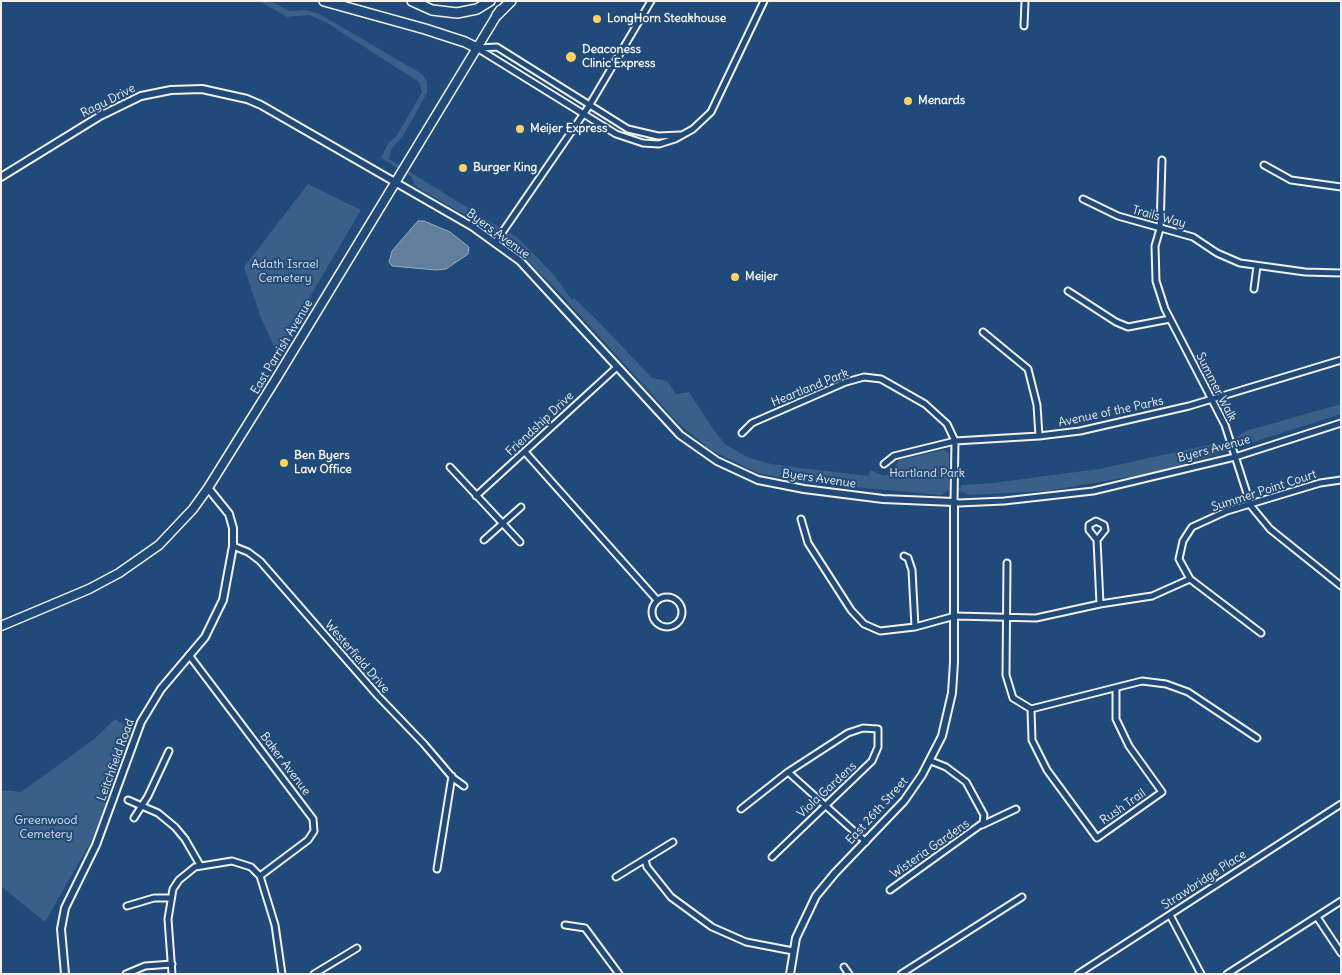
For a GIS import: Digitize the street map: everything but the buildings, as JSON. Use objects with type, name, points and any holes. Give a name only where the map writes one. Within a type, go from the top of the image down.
[{"type":"highway","points":[[324,1],[416,26],[465,42],[477,48]]},
{"type":"highway","points":[[412,1],[432,10],[457,14],[478,9],[490,1]]},
{"type":"highway","points":[[497,15],[511,1]]},
{"type":"main road","name":"East Parrish Avenue","points":[[1,626],[90,589],[133,564],[171,533],[208,488],[505,1]]},
{"type":"street","points":[[495,243],[589,106],[652,1]]},
{"type":"street","points":[[477,48],[616,134],[643,143],[666,142],[703,121],[711,112],[750,26],[764,1]]},
{"type":"street","points":[[1024,26],[1025,1]]},
{"type":"street","points":[[477,48],[496,47],[628,129],[651,135],[681,135]]},
{"type":"street","name":"Ragu Drive","points":[[1,178],[127,101],[156,92],[186,89],[217,91],[261,105],[395,182]]},
{"type":"street","name":"Summer Walk","points":[[1162,160],[1160,229],[1155,246],[1156,281],[1170,319],[1225,425],[1250,506],[1270,529],[1341,586]]},
{"type":"street","points":[[1264,165],[1291,180],[1341,187]]},
{"type":"street","name":"Byers Avenue","points":[[395,182],[473,227],[526,268],[680,435],[717,461],[744,474],[773,484],[804,490],[883,499],[1004,502],[1093,491],[1235,456],[1341,423]]},
{"type":"street","name":"Trails Way","points":[[1083,199],[1118,216],[1193,237],[1217,253],[1240,263],[1341,273]]},
{"type":"street","points":[[1254,290],[1257,266]]},
{"type":"street","points":[[1068,291],[1116,322],[1128,327],[1138,327],[1170,319]]},
{"type":"street","points":[[983,332],[1028,369],[1037,404],[1039,436]]},
{"type":"street","name":"Avenue of the Parks","points":[[884,464],[894,456],[955,441],[1039,436],[1080,431],[1213,399],[1341,360]]},
{"type":"street","name":"Friendship Drive","points":[[476,496],[617,367]]},
{"type":"street","name":"Heartland Park","points":[[742,433],[752,423],[846,382],[864,377],[873,377],[894,386],[931,408],[947,424],[955,441]]},
{"type":"street","points":[[954,502],[955,441]]},
{"type":"street","points":[[525,452],[657,600]]},
{"type":"street","points":[[450,467],[520,542]]},
{"type":"street","name":"Summer Point Court","points":[[1261,633],[1190,579],[1179,559],[1183,541],[1192,527],[1227,511],[1250,506],[1320,482],[1341,480]]},
{"type":"street","name":"Leitchfield Road","points":[[65,974],[60,929],[65,908],[96,846],[141,722],[161,689],[205,637],[219,610],[233,546],[233,528],[229,514],[208,488]]},
{"type":"street","name":"East 26th Street","points":[[790,974],[793,951],[802,923],[816,896],[835,873],[904,801],[930,761],[946,722],[952,693],[955,616],[954,502]]},
{"type":"street","points":[[484,540],[521,507]]},
{"type":"street","points":[[801,519],[808,543],[851,610],[864,624],[880,631],[915,627],[955,616],[1036,618],[1100,604],[1152,596],[1190,579]]},
{"type":"street","points":[[1097,540],[1100,604]]},
{"type":"street","name":"Westerfield Drive","points":[[233,546],[248,552],[260,561],[452,776],[464,786]]},
{"type":"street","points":[[904,556],[908,558],[912,570],[915,627]]},
{"type":"street","points":[[1007,563],[1006,675],[1013,698],[1031,709],[1142,681],[1166,684],[1188,692],[1257,738]]},
{"type":"street","points":[[671,598],[679,604],[682,613],[674,625],[664,627],[656,623],[652,614],[657,600],[671,598]]},
{"type":"street","name":"Baker Avenue","points":[[190,654],[313,819],[314,831],[308,840],[260,876]]},
{"type":"street","name":"Rush Trail","points":[[1031,709],[1032,740],[1047,770],[1089,830],[1097,838],[1162,792],[1129,746],[1116,719],[1116,689]]},
{"type":"street","name":"Viola Gardens","points":[[772,857],[872,760],[878,747],[878,729],[863,728],[848,733],[788,772]]},
{"type":"street","points":[[134,818],[142,806],[169,751]]},
{"type":"street","name":"Wisteria Gardens","points":[[890,890],[911,872],[981,825],[984,815],[966,782],[946,767],[930,761]]},
{"type":"street","points":[[741,809],[788,772],[866,842]]},
{"type":"street","points":[[437,869],[452,776]]},
{"type":"street","points":[[128,800],[158,813],[176,827],[200,865]]},
{"type":"street","name":"Strawbridge Place","points":[[1078,974],[1341,804]]},
{"type":"street","points":[[981,825],[1016,809]]},
{"type":"street","points":[[616,877],[673,842]]},
{"type":"street","points":[[645,860],[647,867],[672,897],[712,927],[746,942],[793,951]]},
{"type":"street","points":[[172,974],[168,919],[170,898],[178,880],[200,865],[239,862],[251,867],[260,876],[275,925],[282,974]]},
{"type":"street","points":[[901,974],[1022,896]]},
{"type":"street","points":[[127,906],[146,899],[170,898]]},
{"type":"street","points":[[1227,974],[1341,901]]},
{"type":"street","points":[[1170,914],[1201,974]]},
{"type":"street","points":[[1317,917],[1341,953]]},
{"type":"street","points":[[565,925],[585,928],[619,974]]},
{"type":"street","points":[[314,974],[357,948]]},
{"type":"street","points":[[126,974],[145,966],[172,964]]},
{"type":"street","points":[[844,967],[849,974]]},
{"type":"green space","name":"Hartland Park","points":[[259,1],[271,1],[289,11],[305,10],[318,13],[422,74],[427,82],[427,93],[403,136],[391,149],[389,159],[499,227],[497,228],[508,235],[510,233],[518,238],[554,275],[572,300],[574,298],[594,317],[652,378],[667,381],[676,394],[689,392],[725,444],[747,457],[771,464],[869,476],[870,470],[884,476],[892,472],[899,460],[944,450],[949,453],[949,488],[961,488],[961,485],[993,483],[1099,469],[1222,442],[1224,445],[1235,442],[1234,439],[1246,431],[1341,404],[1341,414],[1244,445],[1238,445],[1222,453],[1151,473],[1047,491],[968,495],[961,491],[949,490],[941,495],[799,482],[755,472],[711,450],[678,423],[555,288],[508,240],[420,189],[414,184],[412,177],[381,158],[389,142],[396,137],[422,92],[419,82],[327,23],[309,15],[287,17]]},
{"type":"green space","name":"Adath Israel Cemetery","points":[[308,184],[361,210],[277,353],[261,318],[244,267]]},
{"type":"green space","name":"Greenwood Cemetery","points":[[115,719],[132,729],[93,838],[45,922],[1,886],[1,790],[21,792],[93,740]]},
{"type":"shaded area","points":[[418,221],[424,221],[450,232],[469,247],[468,254],[446,269],[436,270],[392,266],[389,262],[392,251]]},
{"type":"place","name":"LongHorn Steakhouse","points":[[597,19]]},
{"type":"place","name":"Deaconess Clinic Express","points":[[571,57]]},
{"type":"place","name":"Menards","points":[[908,101]]},
{"type":"place","name":"Meijer Express","points":[[520,129]]},
{"type":"place","name":"Burger King","points":[[463,168]]},
{"type":"place","name":"Meijer","points":[[735,277]]},
{"type":"place","name":"Ben Byers Law Office","points":[[284,463]]}]
